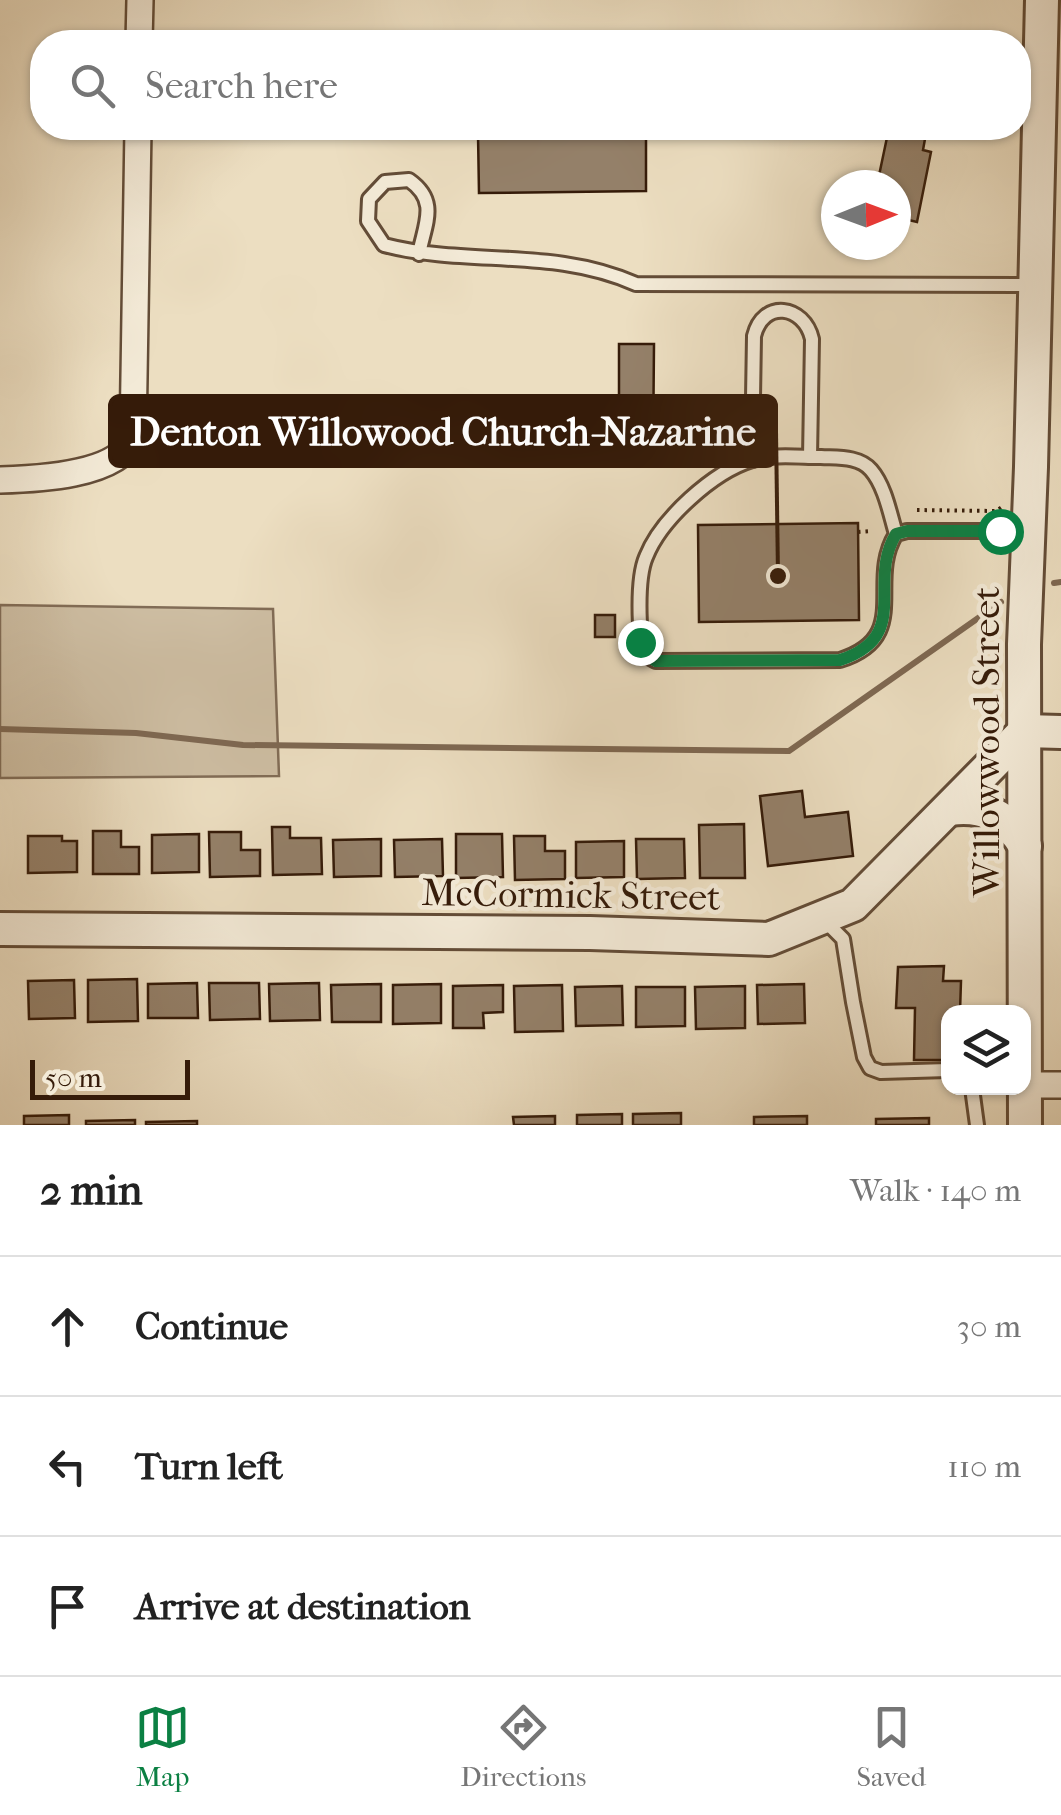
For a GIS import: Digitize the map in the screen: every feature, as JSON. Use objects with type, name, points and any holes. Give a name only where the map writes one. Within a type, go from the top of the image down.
[{"type":"street","points":[[139,30],[140,0]]},
{"type":"street","name":"Willowwood Street","points":[[1024,1005],[1024,644],[1042,0]]},
{"type":"street","points":[[0,480],[28,480],[72,472],[108,463],[128,449],[134,424],[138,140]]},
{"type":"street","points":[[1025,731],[1061,732]]},
{"type":"street","name":"McCormick Street","points":[[0,929],[590,933],[769,939],[853,905],[1025,731]]},
{"type":"street","points":[[950,809],[974,807],[997,815],[1025,846]]},
{"type":"street","points":[[1031,1085],[1061,1085]]},
{"type":"street","name":"Willowwood Street","points":[[1024,1095],[1025,1125]]},
{"type":"lane","points":[[419,254],[429,204],[423,190],[409,180],[385,182],[370,199],[368,221],[384,245],[419,254],[532,258],[603,270],[636,284],[1036,284]]},
{"type":"lane","points":[[752,460],[754,336],[762,317],[770,312],[802,317],[810,328],[810,457]]},
{"type":"lane","points":[[810,457],[848,458],[869,467],[878,481],[896,534],[885,561],[885,616],[873,642],[858,654],[840,660],[656,661],[646,655],[640,642],[646,554],[689,500],[724,473],[752,460],[810,457]]},
{"type":"lane","points":[[896,534],[1029,531]]},
{"type":"lane","points":[[823,920],[843,940],[860,1038],[870,1068],[881,1072],[941,1070]]},
{"type":"lane","points":[[973,1095],[977,1125]]},
{"type":"path","points":[[917,510],[996,512],[1002,507]]},
{"type":"path","points":[[858,532],[872,531]]},
{"type":"shaded area","points":[[0,605],[273,609],[279,776],[0,778]]},
{"type":"building","points":[[478,140],[646,140],[646,191],[479,193]]},
{"type":"building","points":[[886,140],[925,140],[923,150],[931,152],[917,222],[911,221],[911,170],[880,170]]},
{"type":"building","points":[[619,344],[654,344],[653,458],[634,458],[634,466],[619,466]]},
{"type":"building","points":[[858,523],[859,620],[699,622],[698,525]]},
{"type":"building","points":[[595,615],[615,615],[615,637],[595,637]]},
{"type":"building","points":[[802,791],[805,817],[848,812],[853,856],[768,866],[760,796]]},
{"type":"building","points":[[744,824],[745,878],[700,878],[699,825]]},
{"type":"building","points":[[272,827],[290,827],[290,838],[321,838],[322,874],[273,875]]},
{"type":"building","points":[[93,831],[121,831],[121,847],[139,847],[139,874],[93,874]]},
{"type":"building","points":[[209,832],[241,832],[241,850],[260,850],[260,876],[210,877]]},
{"type":"building","points":[[199,834],[199,872],[152,873],[152,835]]},
{"type":"building","points":[[456,834],[502,834],[503,877],[456,878]]},
{"type":"building","points":[[28,836],[62,836],[62,841],[77,841],[77,872],[28,873]]},
{"type":"building","points":[[514,836],[545,836],[545,851],[565,851],[565,879],[515,880]]},
{"type":"building","points":[[381,839],[381,876],[334,877],[333,840]]},
{"type":"building","points":[[442,839],[443,876],[395,877],[394,840]]},
{"type":"building","points":[[636,839],[684,839],[685,878],[637,879]]},
{"type":"building","points":[[624,841],[624,877],[576,878],[576,842]]},
{"type":"building","points":[[944,966],[943,981],[961,981],[960,1005],[941,1005],[941,1060],[914,1060],[915,1008],[896,1008],[898,967]]},
{"type":"building","points":[[137,979],[138,1021],[88,1022],[88,980]]},
{"type":"building","points":[[74,980],[75,1018],[29,1019],[28,981]]},
{"type":"building","points":[[197,983],[198,1018],[148,1018],[148,984]]},
{"type":"building","points":[[209,983],[259,983],[260,1019],[210,1020]]},
{"type":"building","points":[[319,983],[320,1020],[270,1021],[269,984]]},
{"type":"building","points":[[381,984],[381,1022],[332,1022],[331,985]]},
{"type":"building","points":[[441,984],[441,1023],[393,1024],[393,985]]},
{"type":"building","points":[[804,984],[805,1023],[758,1024],[757,985]]},
{"type":"building","points":[[503,985],[503,1012],[483,1013],[484,1028],[453,1028],[453,986]]},
{"type":"building","points":[[562,985],[563,1031],[515,1032],[514,986]]},
{"type":"building","points":[[622,986],[623,1025],[576,1026],[575,987]]},
{"type":"building","points":[[745,986],[745,1028],[696,1029],[695,987]]},
{"type":"building","points":[[636,987],[685,987],[685,1026],[636,1027]]},
{"type":"building","points":[[681,1113],[681,1125],[633,1125],[633,1114]]},
{"type":"building","points":[[622,1114],[622,1125],[577,1125],[577,1115]]},
{"type":"building","points":[[69,1115],[69,1125],[24,1125],[24,1116]]},
{"type":"building","points":[[555,1116],[555,1125],[514,1125],[513,1117]]},
{"type":"building","points":[[807,1116],[807,1125],[754,1125],[754,1117]]},
{"type":"building","points":[[929,1118],[929,1125],[876,1125],[876,1119]]},
{"type":"building","points":[[135,1120],[135,1125],[86,1125],[86,1121]]},
{"type":"building","points":[[197,1121],[197,1125],[146,1125],[146,1122]]},
{"type":"waterway","points":[[1054,583],[1061,582]]},
{"type":"waterway","points":[[0,729],[136,733],[243,745],[789,751],[1001,602]]},
{"type":"place","name":"Denton Willowood Church-Nazarine","points":[[778,576]]},
{"type":"route","points":[[640,642],[646,655],[656,661],[840,660],[858,654],[881,630],[885,616],[885,561],[896,534],[1000,531]]}]
